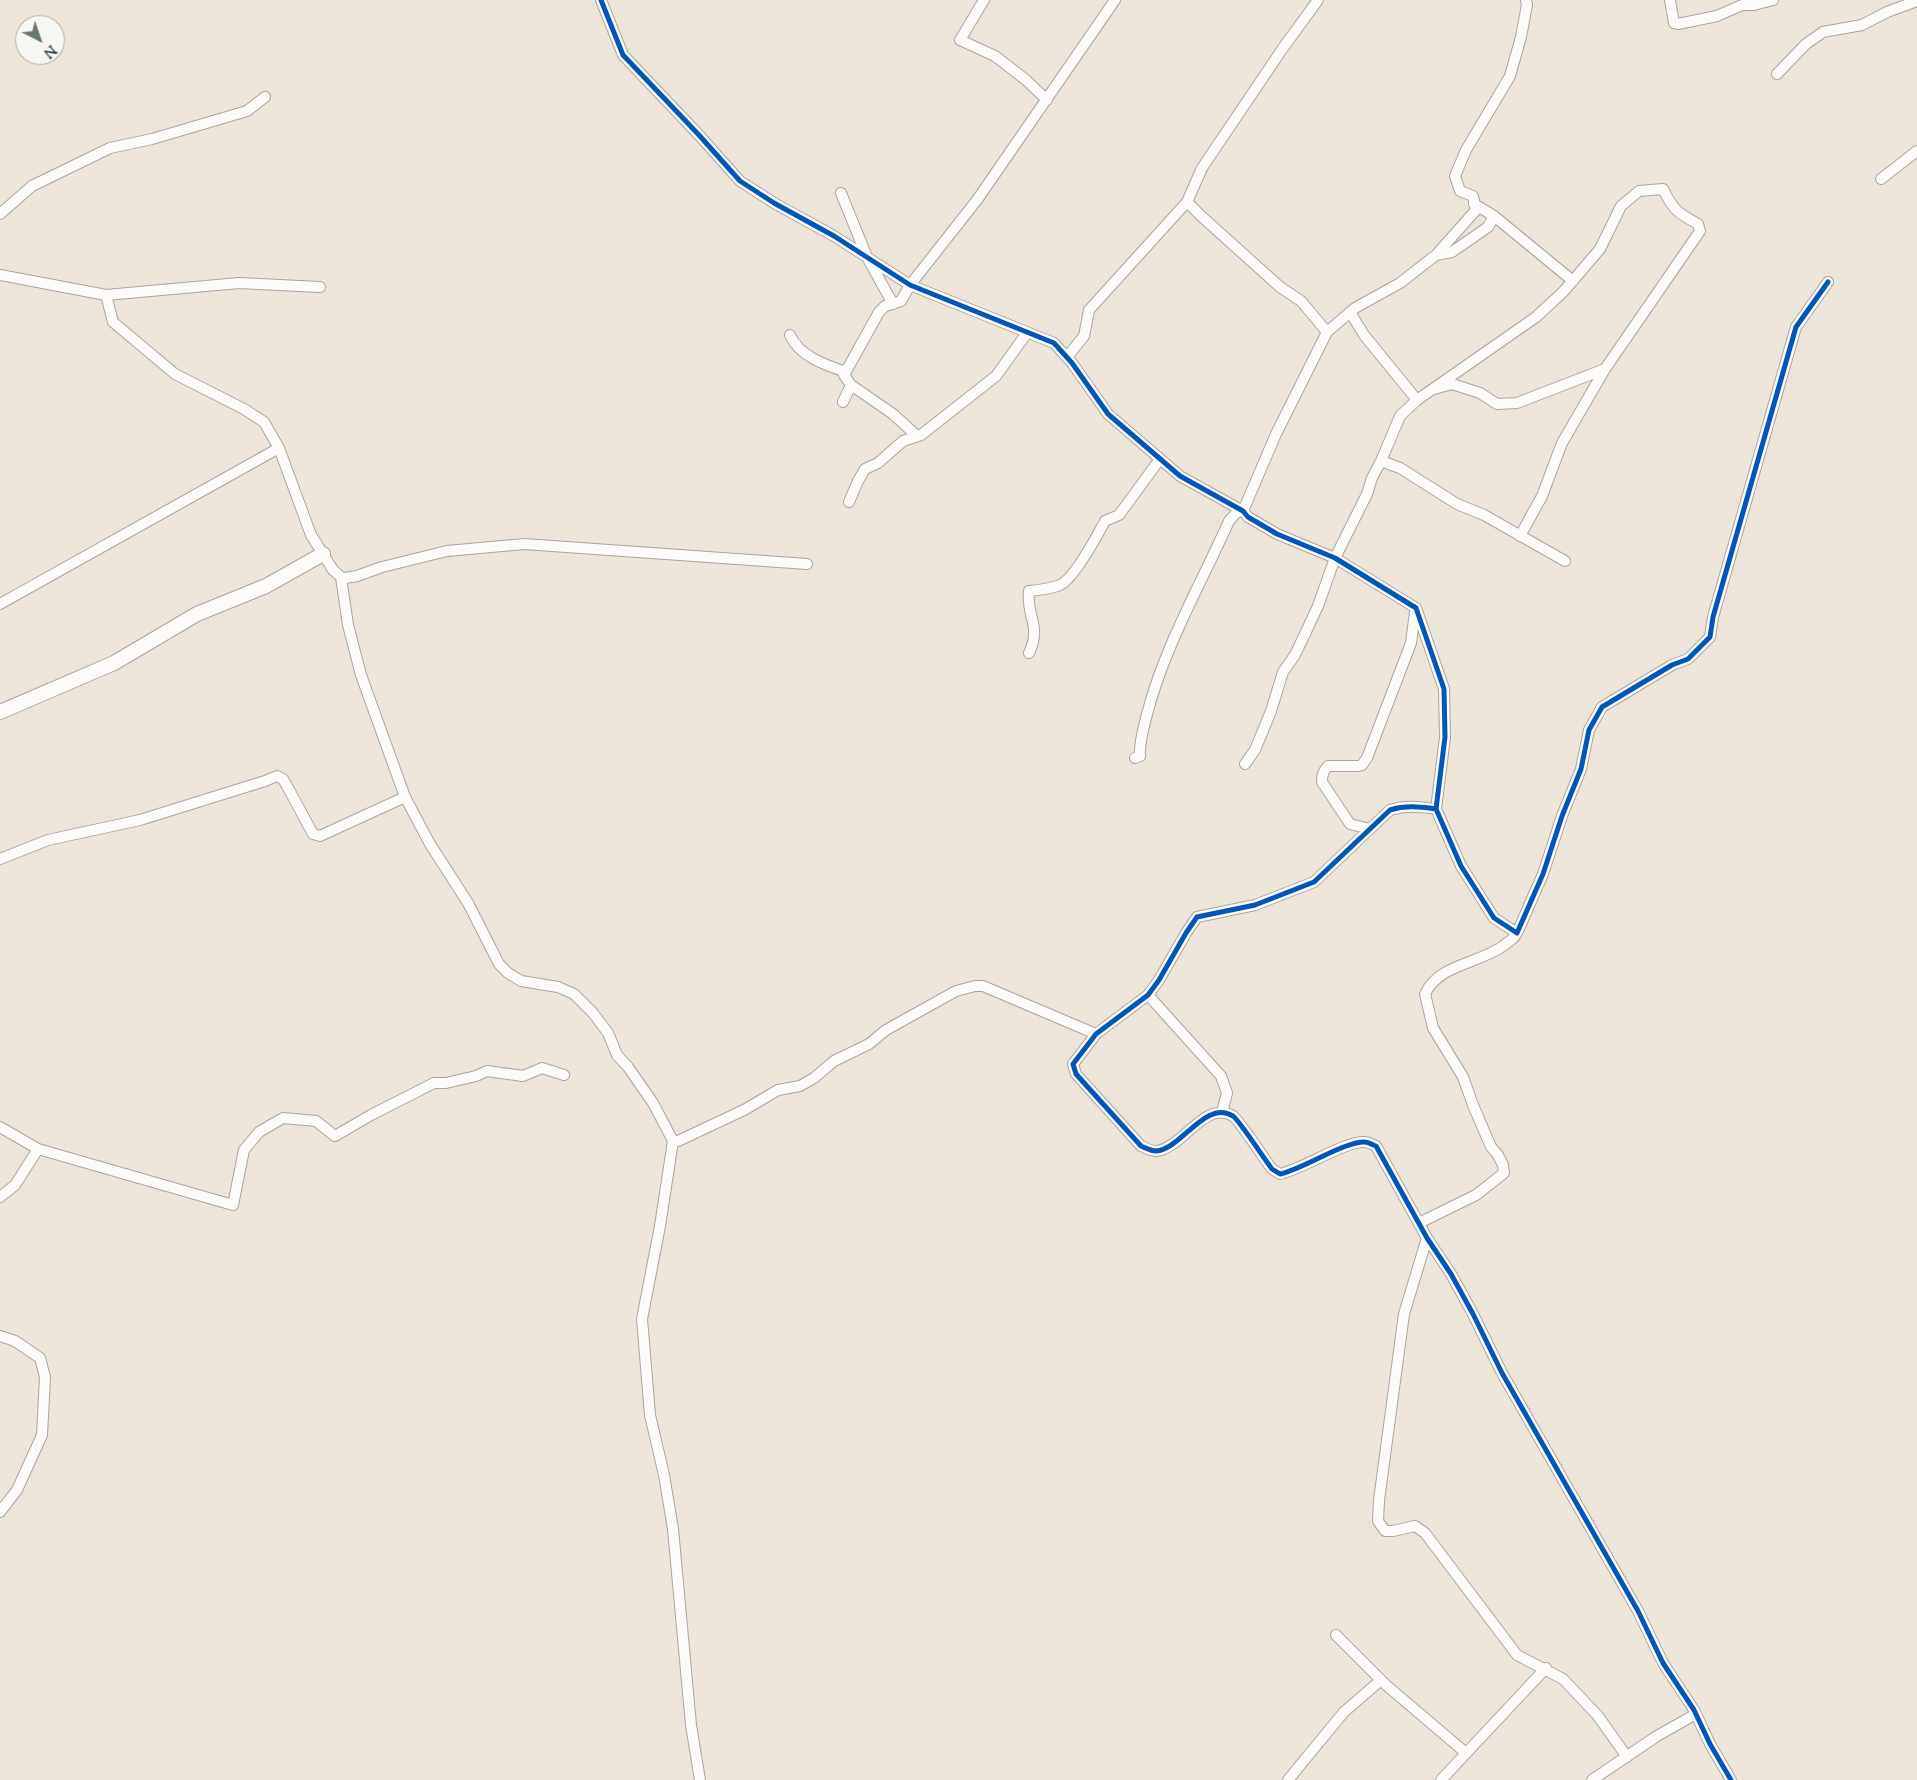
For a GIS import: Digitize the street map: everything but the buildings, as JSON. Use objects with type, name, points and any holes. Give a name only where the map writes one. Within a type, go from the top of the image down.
[{"type":"street","points":[[601,0],[623,55],[740,181],[774,203],[834,236],[910,285],[1054,343],[1067,357],[1108,414],[1180,476],[1243,511],[1248,517],[1277,534],[1335,558],[1416,608],[1444,688],[1445,737],[1436,809],[1461,866],[1494,918],[1516,933]]},
{"type":"street","points":[[984,0],[960,40],[995,56],[1026,80],[1047,100]]},
{"type":"street","points":[[917,436],[893,414],[851,385],[844,375],[879,312],[885,306],[901,301],[910,285],[977,200],[1115,0]]},
{"type":"street","points":[[1067,357],[1084,336],[1089,310],[1188,202],[1202,168],[1283,48],[1318,0]]},
{"type":"street","points":[[1243,511],[1276,434],[1327,332],[1350,312],[1400,283],[1436,255],[1476,210],[1473,196],[1460,191],[1456,176],[1466,150],[1510,76],[1521,37],[1527,5],[1526,0]]},
{"type":"street","points":[[1670,0],[1672,19],[1674,23],[1678,24],[1717,16],[1742,6],[1773,0]]},
{"type":"street","points":[[1777,74],[1806,44],[1823,32],[1862,25],[1894,9],[1917,1]]},
{"type":"street","points":[[0,214],[32,186],[110,148],[152,139],[247,112],[266,97]]},
{"type":"street","points":[[1881,179],[1917,151]]},
{"type":"street","points":[[1245,764],[1254,750],[1268,719],[1283,672],[1294,655],[1318,606],[1335,558],[1400,416],[1418,400],[1536,317],[1573,280],[1600,249],[1622,206],[1639,191],[1663,189],[1671,205],[1683,216],[1698,224],[1700,232],[1605,369],[1562,443],[1542,496],[1520,536]]},
{"type":"street","points":[[841,193],[866,257],[874,274],[893,304]]},
{"type":"street","points":[[1188,202],[1200,216],[1273,281],[1301,301],[1327,332]]},
{"type":"street","points":[[1474,204],[1494,216],[1573,280]]},
{"type":"street","points":[[1436,255],[1452,252],[1488,227],[1494,216]]},
{"type":"street","points":[[0,275],[106,295],[239,283],[320,287]]},
{"type":"street","points":[[1419,1223],[1476,1195],[1504,1173],[1503,1165],[1491,1147],[1463,1077],[1433,1028],[1425,994],[1434,980],[1444,972],[1492,954],[1514,938],[1543,874],[1562,816],[1581,768],[1589,730],[1602,707],[1672,665],[1688,659],[1710,637],[1713,617],[1796,327],[1828,282]]},
{"type":"street","points":[[106,295],[112,322],[175,374],[244,409],[264,422],[279,448],[311,534],[333,570],[341,577],[357,576],[382,567],[447,551],[524,544],[807,564]]},
{"type":"street","points":[[1350,312],[1364,335],[1418,400]]},
{"type":"street","points":[[849,502],[865,469],[878,463],[903,441],[921,435],[996,376],[1027,333]]},
{"type":"street","points":[[790,336],[793,343],[809,356],[826,365],[846,372]]},
{"type":"street","points":[[1434,389],[1452,384],[1480,392],[1497,404],[1517,403],[1605,369]]},
{"type":"street","points":[[843,402],[851,385]]},
{"type":"street","points":[[0,604],[279,448]]},
{"type":"street","points":[[1029,653],[1035,642],[1035,633],[1028,602],[1029,591],[1047,589],[1062,584],[1071,576],[1092,547],[1105,521],[1119,516],[1160,459]]},
{"type":"street","points":[[1381,461],[1400,468],[1457,504],[1484,514],[1565,561]]},
{"type":"street","points":[[1135,758],[1140,756],[1139,748],[1161,670],[1196,588],[1229,521],[1238,512],[1243,511]]},
{"type":"street","points":[[0,712],[114,663],[197,614],[266,586],[323,554]]},
{"type":"street","points":[[341,577],[348,626],[361,676],[405,798],[430,844],[468,903],[499,964],[508,973],[521,981],[558,987],[574,994],[593,1013],[608,1032],[617,1055],[628,1067],[652,1103],[673,1141],[660,1226],[642,1319],[650,1416],[664,1475],[673,1529],[691,1725],[700,1780]]},
{"type":"street","points":[[1370,829],[1350,824],[1322,782],[1322,776],[1328,766],[1358,766],[1362,765],[1367,758],[1411,642],[1416,608]]},
{"type":"street","points":[[0,859],[48,840],[140,820],[277,776],[283,779],[313,834],[320,836],[405,798]]},
{"type":"street","points":[[1436,809],[1402,806],[1390,810],[1314,882],[1255,905],[1198,917],[1148,995],[1096,1034],[1073,1064],[1076,1074],[1142,1146],[1152,1151],[1159,1151],[1209,1115],[1222,1112],[1234,1116],[1272,1168],[1280,1174],[1347,1146],[1364,1142],[1376,1146],[1427,1238],[1451,1274],[1502,1373],[1638,1611],[1663,1663],[1696,1714],[1710,1744],[1731,1780]]},
{"type":"street","points":[[673,1141],[678,1141],[744,1110],[778,1090],[800,1086],[814,1078],[834,1061],[869,1044],[886,1030],[956,991],[983,986],[1096,1034]]},
{"type":"street","points":[[1148,995],[1221,1076],[1227,1093],[1222,1112]]},
{"type":"street","points":[[0,1127],[38,1148],[233,1205],[244,1150],[259,1132],[283,1118],[316,1121],[335,1136],[371,1115],[434,1083],[446,1083],[476,1076],[487,1071],[523,1076],[542,1068],[564,1075]]},
{"type":"street","points":[[0,1197],[15,1185],[38,1148]]},
{"type":"street","points":[[1427,1238],[1404,1314],[1379,1500],[1378,1521],[1385,1531],[1416,1526],[1425,1533],[1517,1655],[1546,1668],[1563,1679],[1598,1716],[1627,1757]]},
{"type":"street","points":[[0,1336],[15,1341],[40,1358],[45,1377],[42,1435],[17,1490],[0,1512]]},
{"type":"street","points":[[1336,1635],[1381,1680],[1466,1753]]},
{"type":"street","points":[[1442,1780],[1546,1668]]},
{"type":"street","points":[[1288,1780],[1344,1712],[1381,1680]]},
{"type":"street","points":[[1592,1780],[1696,1714]]},
{"type":"cycle path","points":[[601,0],[623,55],[740,181],[774,203],[834,236],[910,285],[1054,343],[1072,363],[1108,414],[1180,476],[1243,511],[1248,517],[1277,534],[1335,558],[1416,608],[1444,689],[1445,737],[1436,809],[1461,866],[1494,918],[1517,933],[1543,874],[1562,816],[1581,769],[1589,730],[1602,707],[1672,665],[1688,659],[1710,637],[1713,617],[1796,327],[1828,282]]},
{"type":"cycle path","points":[[1436,809],[1407,807],[1390,810],[1314,882],[1255,905],[1197,917],[1148,995],[1096,1034],[1073,1064],[1076,1074],[1141,1146],[1156,1151],[1166,1148],[1175,1142],[1203,1119],[1213,1114],[1223,1113],[1236,1119],[1272,1169],[1280,1174],[1300,1167],[1335,1150],[1357,1143],[1366,1142],[1376,1146],[1427,1238],[1451,1274],[1502,1373],[1638,1611],[1663,1663],[1694,1710],[1710,1744],[1731,1780]]}]
